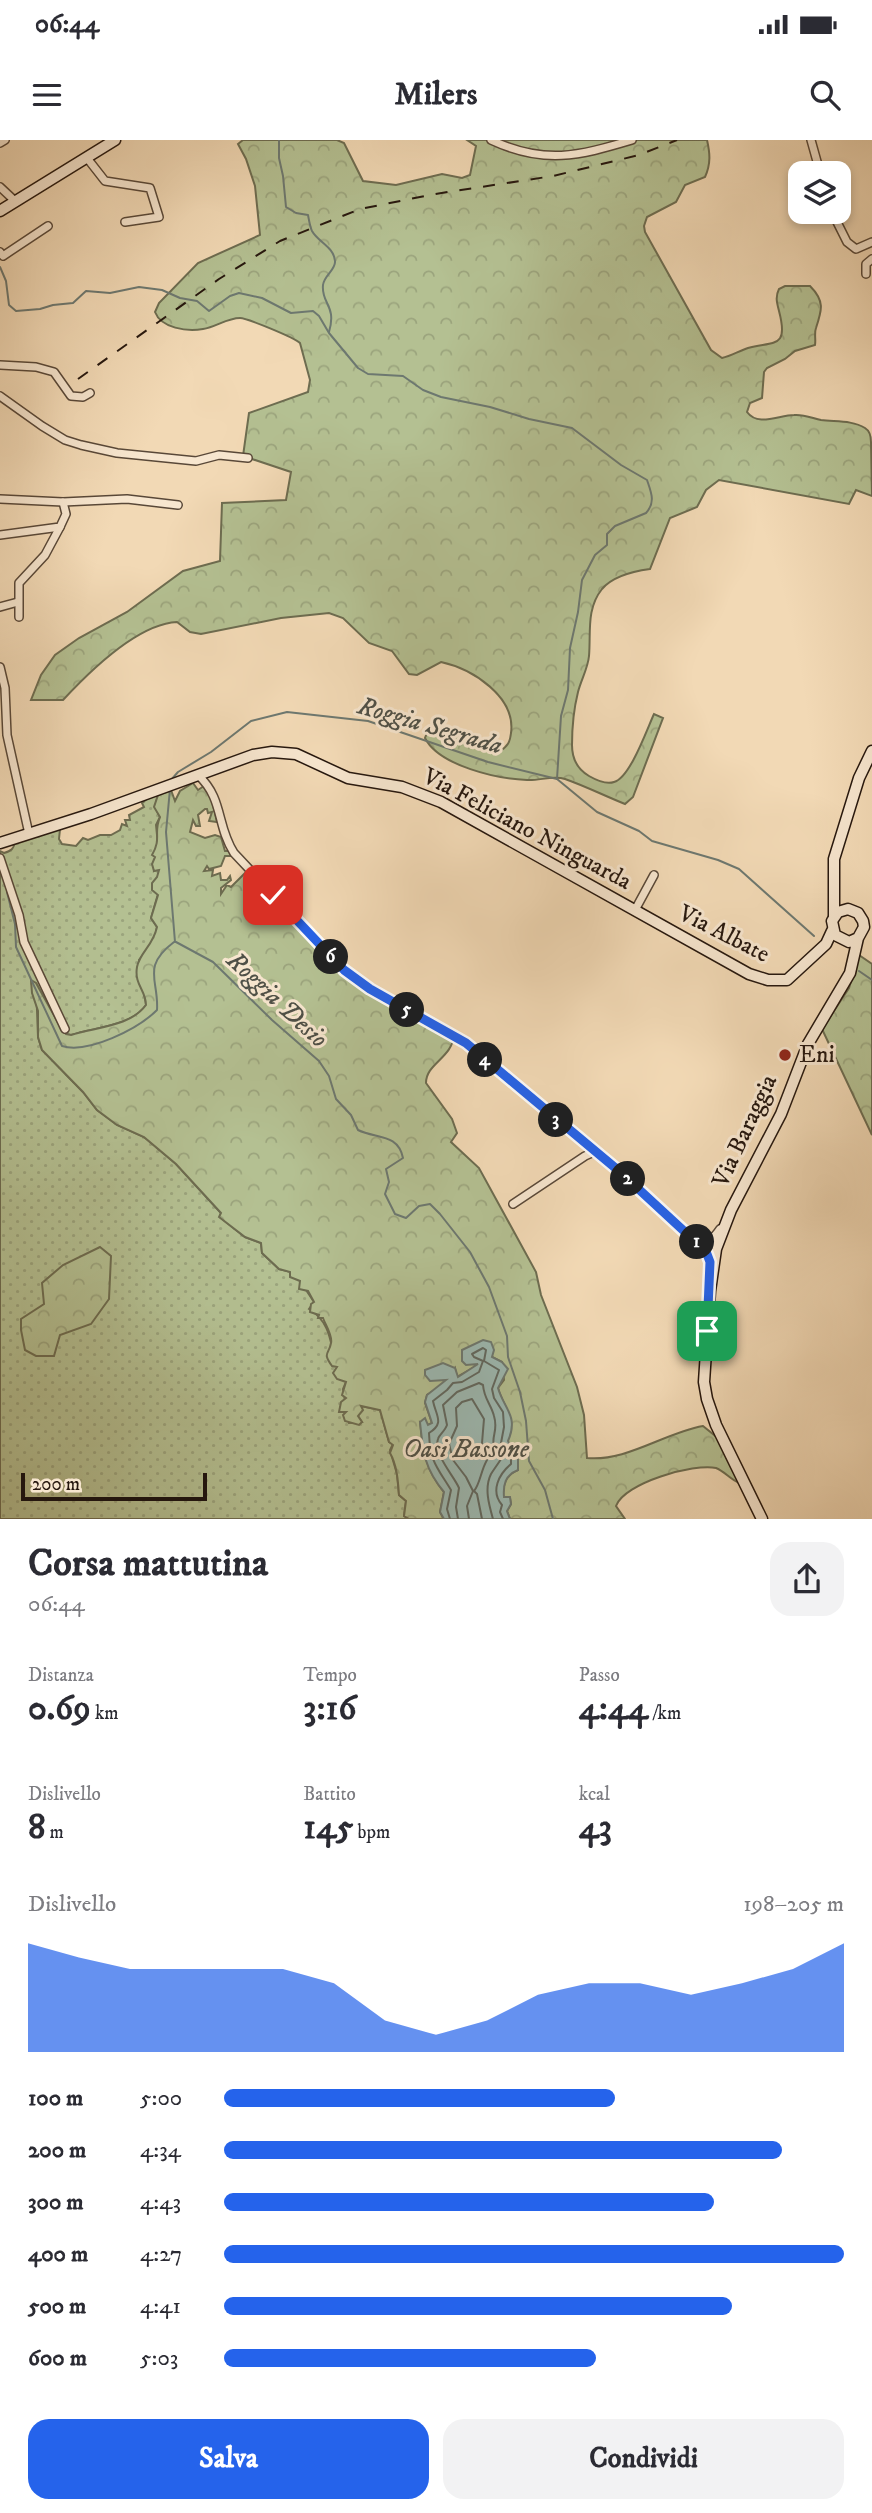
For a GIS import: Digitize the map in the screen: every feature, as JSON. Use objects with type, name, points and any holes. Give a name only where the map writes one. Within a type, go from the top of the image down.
[{"type":"street","points":[[0,143],[5,140]]},
{"type":"street","points":[[0,211],[115,140]]},
{"type":"street","points":[[491,140],[530,153],[564,158],[632,140]]},
{"type":"street","points":[[811,140],[817,161]]},
{"type":"street","points":[[87,158],[105,181],[150,188],[159,217],[125,222]]},
{"type":"street","points":[[0,187],[16,202]]},
{"type":"street","points":[[838,224],[848,242],[856,249],[872,242]]},
{"type":"street","points":[[0,252],[3,256],[48,226]]},
{"type":"street","points":[[866,274],[866,264],[872,259]]},
{"type":"street","points":[[0,365],[46,369],[54,372],[71,396],[83,397],[90,393]]},
{"type":"street","points":[[0,396],[65,440],[81,445],[117,453],[196,461],[219,455],[248,458]]},
{"type":"street","points":[[0,499],[63,502],[127,499],[178,505]]},
{"type":"street","points":[[19,617],[19,583],[45,555],[66,514],[63,502]]},
{"type":"street","points":[[0,535],[60,527]]},
{"type":"street","points":[[0,607],[18,602]]},
{"type":"street","points":[[0,667],[5,688],[8,735],[29,834]]},
{"type":"street","name":"Via Albate","points":[[635,910],[749,974],[768,980],[787,980],[838,937],[834,916],[834,859],[859,778],[872,751]]},
{"type":"street","name":"Via Feliciano Ninguarda","points":[[0,842],[253,755],[272,752],[296,754],[348,778],[402,787],[441,802],[635,910]]},
{"type":"street","name":"Via Baraggia","points":[[198,775],[213,793],[226,842],[234,853],[344,970],[370,989],[466,1043],[619,1171],[707,1254],[710,1262],[710,1290],[704,1382],[716,1425],[762,1519]]},
{"type":"street","points":[[0,858],[19,915],[24,942],[65,1029]]},
{"type":"street","points":[[635,910],[654,875]]},
{"type":"street","points":[[835,880],[847,905],[863,921]]},
{"type":"street","points":[[834,916],[843,910],[863,921]]},
{"type":"street","points":[[853,959],[850,947],[838,937],[863,921]]},
{"type":"street","name":"Via Baraggia","points":[[710,1290],[716,1249],[731,1211],[781,1114],[808,1044],[844,985],[863,921]]},
{"type":"street","points":[[513,1204],[594,1152]]},
{"type":"street","points":[[698,1244],[715,1237],[731,1211]]},
{"type":"street","points":[[698,1244],[716,1249]]},
{"type":"green space","points":[[243,140],[337,140],[344,143],[363,181],[396,185],[442,174],[462,178],[470,175],[476,146],[467,140],[707,140],[709,158],[705,177],[685,185],[676,202],[647,217],[644,226],[711,350],[722,358],[777,341],[782,332],[777,300],[779,289],[785,286],[810,286],[818,296],[821,311],[815,330],[815,345],[795,351],[767,368],[764,372],[762,398],[750,403],[747,412],[763,420],[801,415],[849,422],[865,428],[871,438],[872,496],[856,490],[849,504],[719,480],[706,490],[697,507],[670,518],[650,569],[618,577],[602,589],[591,613],[588,660],[574,711],[572,745],[576,763],[581,770],[595,779],[611,783],[620,779],[632,763],[654,714],[663,718],[633,797],[625,804],[565,779],[527,780],[501,777],[470,769],[443,756],[432,748],[425,738],[427,733],[460,737],[497,751],[507,745],[511,736],[511,720],[499,697],[479,678],[441,662],[417,675],[409,674],[392,651],[369,643],[343,618],[329,613],[281,618],[201,634],[190,632],[177,622],[162,625],[146,631],[115,651],[63,700],[31,700],[41,675],[55,655],[79,638],[127,612],[183,571],[220,561],[222,503],[286,500],[291,472],[243,456],[249,413],[308,392],[310,380],[300,343],[240,318],[208,328],[190,330],[175,328],[163,322],[155,312],[159,303],[198,263],[260,235],[255,186],[238,144]]},
{"type":"green space","points":[[193,783],[198,790],[204,786],[210,792],[217,822],[209,821],[212,812],[208,813],[205,809],[198,815],[200,826],[196,826],[193,820],[190,832],[205,838],[215,835],[221,837],[225,851],[229,851],[231,856],[225,856],[221,866],[209,869],[207,866],[204,871],[213,870],[212,876],[220,873],[221,880],[227,880],[230,876],[231,880],[221,888],[221,894],[227,885],[231,887],[245,873],[260,875],[330,952],[362,981],[454,1034],[449,1049],[430,1070],[426,1083],[452,1119],[457,1133],[451,1142],[479,1168],[536,1272],[541,1295],[577,1387],[584,1415],[587,1458],[616,1456],[703,1426],[719,1439],[739,1483],[716,1468],[692,1469],[661,1476],[632,1490],[616,1506],[625,1519],[510,1519],[507,1511],[511,1504],[510,1498],[503,1498],[504,1489],[508,1478],[518,1470],[518,1448],[511,1447],[507,1441],[510,1419],[498,1388],[504,1380],[502,1362],[492,1357],[457,1377],[455,1368],[443,1385],[427,1395],[425,1403],[432,1423],[428,1425],[420,1422],[422,1442],[429,1467],[444,1492],[440,1512],[444,1519],[409,1519],[404,1516],[406,1501],[399,1495],[396,1468],[390,1453],[393,1445],[389,1442],[380,1410],[361,1406],[363,1410],[358,1416],[362,1422],[359,1425],[345,1421],[343,1415],[346,1412],[339,1412],[341,1402],[346,1398],[342,1395],[346,1382],[337,1379],[333,1373],[337,1367],[332,1366],[327,1356],[331,1343],[330,1334],[323,1318],[310,1312],[314,1302],[308,1291],[299,1289],[300,1281],[290,1277],[290,1272],[279,1269],[262,1253],[261,1243],[245,1237],[219,1217],[221,1213],[176,1164],[144,1137],[117,1125],[97,1110],[42,1050],[38,1037],[38,1011],[31,980],[36,983],[66,1034],[122,1022],[146,1005],[137,967],[157,927],[151,918],[158,895],[152,890],[152,883],[159,870],[154,871],[152,864],[160,817],[154,807],[158,795],[171,790],[175,801],[180,791]]},
{"type":"green space","points":[[153,794],[158,795],[155,807],[160,817],[156,825],[158,845],[154,871],[159,869],[158,894],[151,918],[157,927],[154,941],[139,960],[146,1005],[122,1022],[66,1034],[36,983],[38,1037],[42,1050],[97,1110],[117,1125],[144,1137],[176,1164],[221,1213],[220,1217],[245,1237],[261,1243],[262,1253],[279,1269],[291,1272],[300,1281],[314,1302],[309,1309],[325,1325],[336,1364],[346,1382],[343,1389],[349,1423],[362,1422],[358,1416],[361,1406],[380,1410],[389,1442],[393,1444],[390,1450],[397,1474],[399,1495],[406,1501],[404,1516],[409,1519],[0,1519],[0,851],[4,853],[10,850],[15,841],[60,829],[59,839],[62,844],[76,846],[83,838],[88,840],[100,835],[111,835],[120,830],[122,824],[127,826],[125,820],[130,820],[129,815],[144,807],[142,803]]},
{"type":"green space","points":[[859,955],[872,964],[872,1135],[822,1029],[849,988]]},
{"type":"green space","points":[[100,1247],[111,1256],[109,1299],[91,1324],[60,1335],[54,1356],[36,1356],[25,1350],[21,1319],[44,1304],[42,1283],[63,1265]]},
{"type":"water","name":"Oasi Bassone","points":[[483,1340],[491,1342],[494,1350],[492,1357],[508,1369],[498,1388],[511,1419],[508,1441],[511,1447],[518,1448],[518,1470],[508,1478],[504,1488],[504,1497],[510,1497],[511,1504],[507,1511],[510,1519],[444,1519],[440,1512],[444,1492],[432,1475],[426,1459],[420,1422],[425,1418],[428,1425],[432,1423],[425,1402],[427,1395],[446,1380],[430,1381],[425,1370],[443,1363],[455,1368],[458,1377],[478,1364],[466,1365],[462,1361],[462,1350]]},
{"type":"waterway","points":[[279,140],[286,207],[296,213],[308,215],[312,231],[334,256],[335,264],[323,285],[331,316],[329,332]]},
{"type":"waterway","points":[[0,267],[6,281],[9,305],[16,311],[73,303],[86,291],[110,293],[139,287],[162,290],[180,298],[197,301],[209,311],[239,293],[262,298],[291,313],[313,311],[358,368],[368,374],[403,376],[423,390],[441,397],[572,428],[621,465],[647,480],[652,497],[649,509],[646,513],[615,526],[607,534],[607,545],[595,555],[582,580],[570,648],[568,690],[561,716],[557,779]]},
{"type":"waterway","name":"Roggia Segrada","points":[[171,780],[178,772],[211,752],[251,721],[287,712],[368,721],[488,762],[557,779],[597,812],[639,831],[652,841],[718,860],[739,869],[814,936]]},
{"type":"waterway","name":"Roggia Segrada","points":[[170,789],[166,832],[175,942]]},
{"type":"waterway","name":"Roggia Segrada","points":[[7,892],[15,924],[16,947],[62,1046],[73,1048],[112,1038],[138,1025],[157,1010],[155,967],[164,951],[174,942]]},
{"type":"waterway","name":"Roggia Desio","points":[[176,942],[213,962],[272,1020],[319,1061],[329,1076],[336,1099],[351,1115],[358,1130],[396,1144],[403,1158],[386,1169],[389,1182],[385,1194],[395,1214],[406,1218],[419,1206],[430,1204],[470,1252],[489,1287],[507,1336],[508,1357],[526,1421],[529,1461],[545,1490],[553,1519]]},
{"type":"waterway","points":[[859,971],[872,980]]},
{"type":"railway","points":[[78,379],[219,279],[280,241],[360,209],[435,194],[553,176],[639,155],[677,140]]},
{"type":"place","name":"Eni","points":[[785,1055]]},
{"type":"route","points":[[273,895],[344,970],[370,989],[466,1043],[619,1171],[698,1244],[710,1262],[707,1331]]}]
